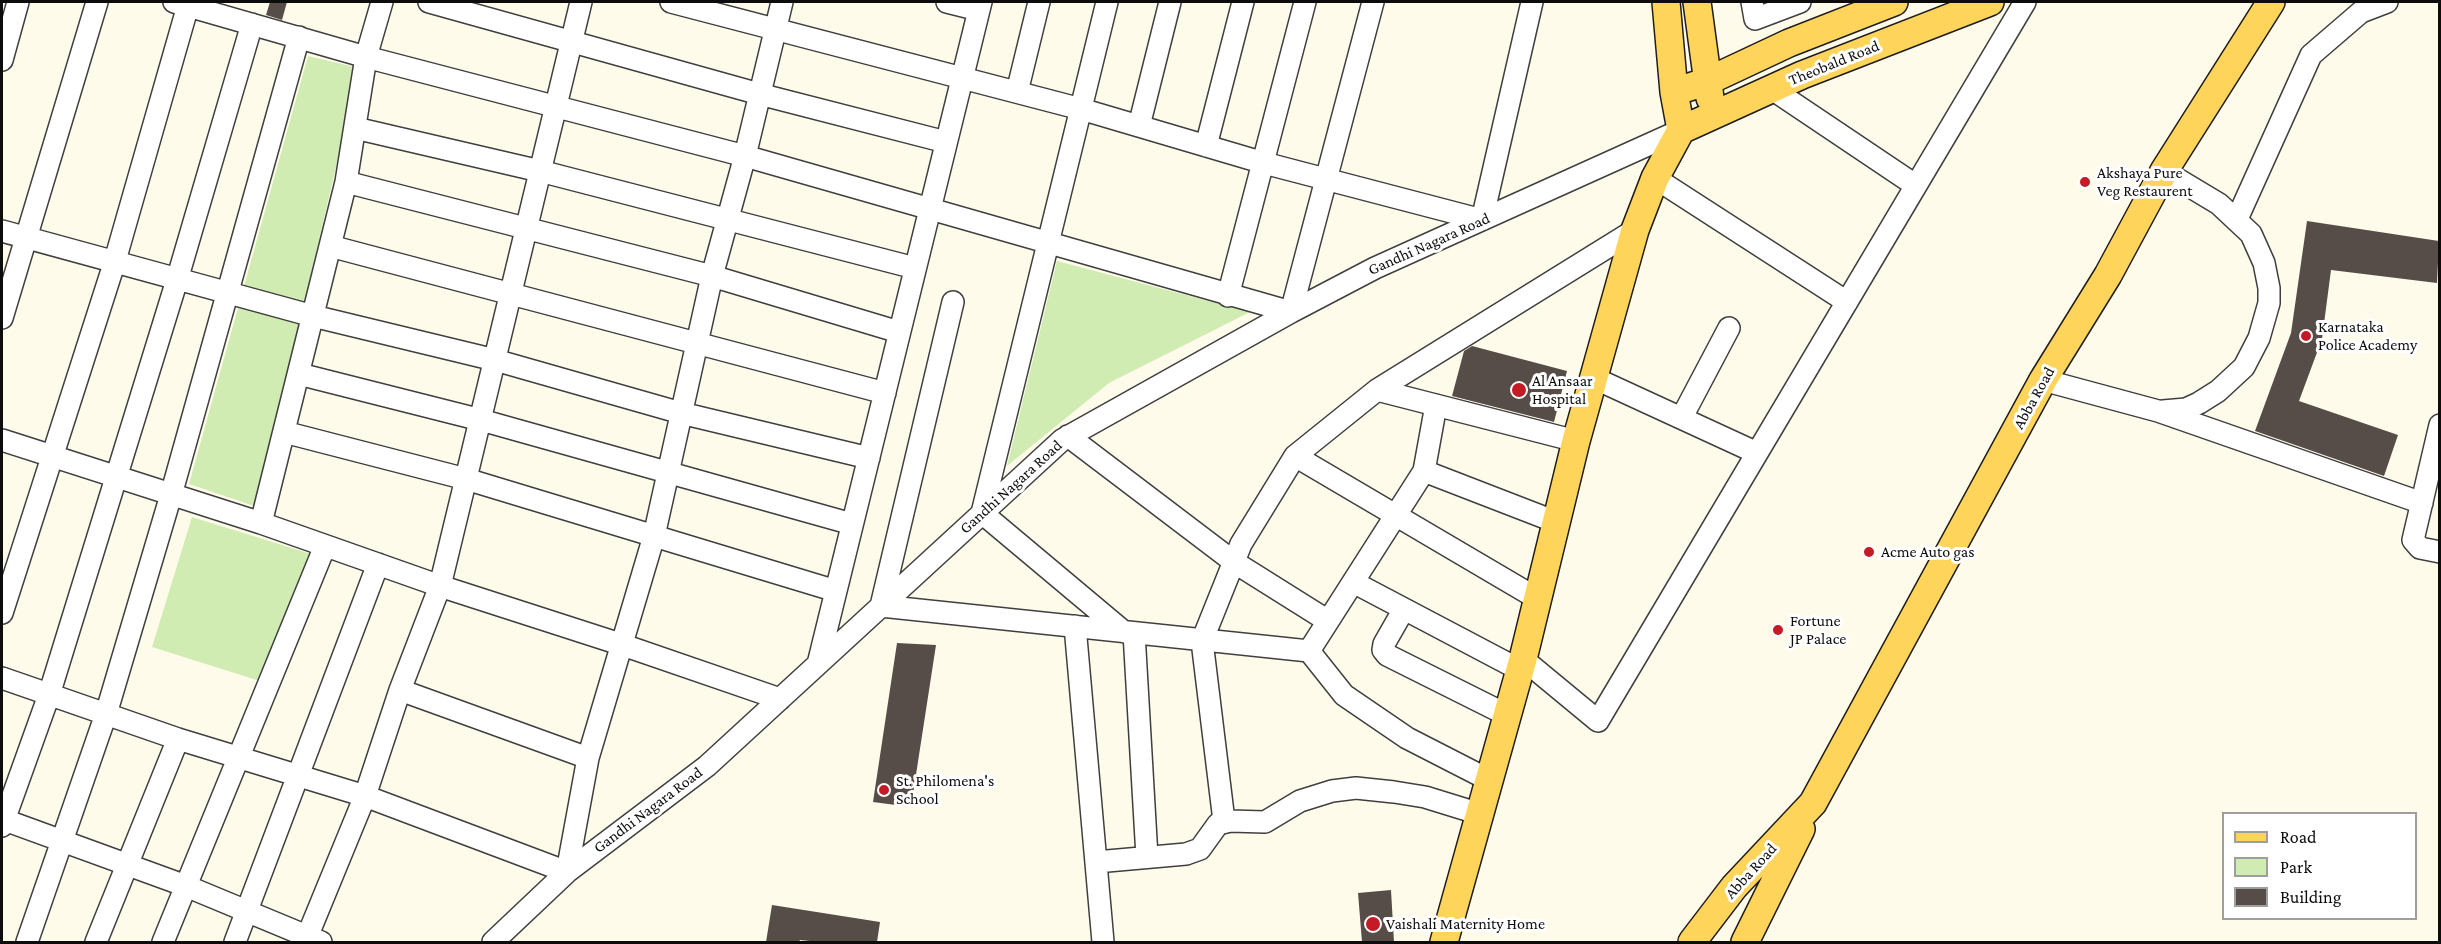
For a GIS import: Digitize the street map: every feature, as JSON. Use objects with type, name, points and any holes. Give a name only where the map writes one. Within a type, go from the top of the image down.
[{"type":"main road","points":[[1444,942],[1522,664],[1576,441],[1635,230],[1655,178],[1681,130],[1674,92],[1666,2]]},
{"type":"main road","points":[[1696,2],[1712,116]]},
{"type":"main road","points":[[1674,92],[1708,81],[1789,43],[1894,2]]},
{"type":"main road","name":"Theobald Road","points":[[1681,130],[1772,89],[1990,2]]},
{"type":"main road","name":"Abba Road","points":[[1745,942],[1813,803],[2043,380],[2108,275],[2164,171],[2271,2]]},
{"type":"main road","name":"Abba Road","points":[[1692,942],[1734,887],[1813,803]]},
{"type":"street","points":[[2,60],[18,2]]},
{"type":"street","points":[[2,318],[97,2]]},
{"type":"street","points":[[261,523],[346,182],[366,57],[382,2]]},
{"type":"street","points":[[429,2],[760,94],[946,142]]},
{"type":"street","points":[[252,24],[177,280],[49,695],[2,822],[186,886],[311,940],[365,796],[400,690],[440,586],[581,2]]},
{"type":"street","points":[[671,2],[1017,92],[1264,163],[1482,220],[1532,2]]},
{"type":"street","points":[[2,678],[178,739],[365,796],[567,872],[588,758],[654,536],[712,276],[746,156],[782,2]]},
{"type":"street","points":[[818,664],[980,6],[947,2]]},
{"type":"street","points":[[1017,92],[1039,2]]},
{"type":"street","points":[[1107,2],[982,513],[1129,633],[1147,857]]},
{"type":"street","points":[[1138,126],[1170,2]]},
{"type":"street","points":[[1206,146],[1243,2]]},
{"type":"street","points":[[1228,296],[1305,2]]},
{"type":"street","points":[[2,613],[114,264],[183,3],[366,57],[746,156],[1228,296],[1291,312],[1373,2]]},
{"type":"street","points":[[1752,2],[1755,19],[1800,2]]},
{"type":"street","points":[[1353,582],[1404,609],[1522,664],[1598,721],[2025,2]]},
{"type":"street","points":[[2237,219],[2311,55],[2361,12],[2387,2]]},
{"type":"street","points":[[27,942],[106,714],[171,495],[299,37]]},
{"type":"street","points":[[1772,89],[1916,185]]},
{"type":"street","points":[[355,128],[540,171],[915,268]]},
{"type":"street","name":"Gandhi Nagara Road","points":[[493,942],[567,872],[707,766],[1068,436],[1375,268],[1681,130]]},
{"type":"street","points":[[2158,411],[2186,409],[2218,391],[2244,367],[2259,338],[2269,303],[2267,276],[2255,241],[2237,219],[2219,204],[2164,171]]},
{"type":"street","points":[[1655,178],[1847,302]]},
{"type":"street","points":[[346,182],[712,276],[899,332]]},
{"type":"street","points":[[1224,821],[1202,641],[1241,544],[1295,456],[1377,390],[1635,230]]},
{"type":"street","points":[[2,231],[114,264],[313,316],[495,360],[681,413],[869,458]]},
{"type":"street","points":[[330,246],[885,393]]},
{"type":"street","points":[[953,302],[881,606],[1309,651],[1344,695],[1407,738],[1489,780]]},
{"type":"street","points":[[1682,417],[1729,328]]},
{"type":"street","points":[[299,374],[481,420],[852,524]]},
{"type":"street","points":[[1594,378],[1757,453]]},
{"type":"street","points":[[2043,380],[2158,411],[2422,503]]},
{"type":"street","points":[[1377,390],[1576,441]]},
{"type":"street","points":[[1309,651],[1424,471],[1436,405]]},
{"type":"street","points":[[2439,425],[2413,540],[2420,548],[2439,552]]},
{"type":"street","points":[[284,432],[466,479],[836,591]]},
{"type":"street","points":[[1068,436],[1234,562],[1328,621]]},
{"type":"street","points":[[2,440],[261,523],[440,586],[780,699]]},
{"type":"street","points":[[1295,456],[1538,599]]},
{"type":"street","points":[[1424,471],[1556,522]]},
{"type":"street","points":[[163,942],[325,546]]},
{"type":"street","points":[[235,942],[378,564]]},
{"type":"street","points":[[1404,609],[1384,644],[1383,650],[1387,655],[1508,715]]},
{"type":"street","points":[[1075,626],[1103,942]]},
{"type":"street","points":[[400,690],[588,758]]},
{"type":"street","points":[[96,942],[178,739]]},
{"type":"street","points":[[1096,862],[1186,854],[1200,849],[1214,828],[1224,821],[1265,822],[1300,801],[1332,790],[1356,788],[1425,797],[1480,814]]},
{"type":"green space","points":[[308,56],[359,68],[257,507],[189,484]]},
{"type":"green space","points":[[1057,261],[1250,312],[1109,383],[1007,466]]},
{"type":"green space","points":[[192,517],[311,554],[263,682],[152,647]]},
{"type":"building","points":[[270,2],[287,2],[282,20],[266,15]]},
{"type":"building","points":[[2307,221],[2439,241],[2437,283],[2331,270],[2322,339],[2299,401],[2398,435],[2384,476],[2255,431],[2291,333]]},
{"type":"building","points":[[1472,346],[1567,371],[1554,422],[1452,396],[1464,351]]},
{"type":"building","points":[[897,643],[936,645],[911,807],[873,802]]},
{"type":"building","points":[[1391,890],[1394,942],[1362,942],[1358,893]]},
{"type":"building","points":[[772,905],[880,922],[877,942],[800,940],[799,942],[766,942]]},
{"type":"place","name":"Akshaya Pure Veg Restaurent","points":[[2085,182]]},
{"type":"place","name":"Karnataka Police Academy","points":[[2306,336]]},
{"type":"place","name":"Al Ansaar Hospital","points":[[1519,390]]},
{"type":"place","name":"Acme Auto gas","points":[[1869,552]]},
{"type":"place","name":"Fortune JP Palace","points":[[1778,630]]},
{"type":"place","name":"St. Philomena's School","points":[[884,790]]},
{"type":"place","name":"Vaishali Maternity Home","points":[[1373,924]]}]
